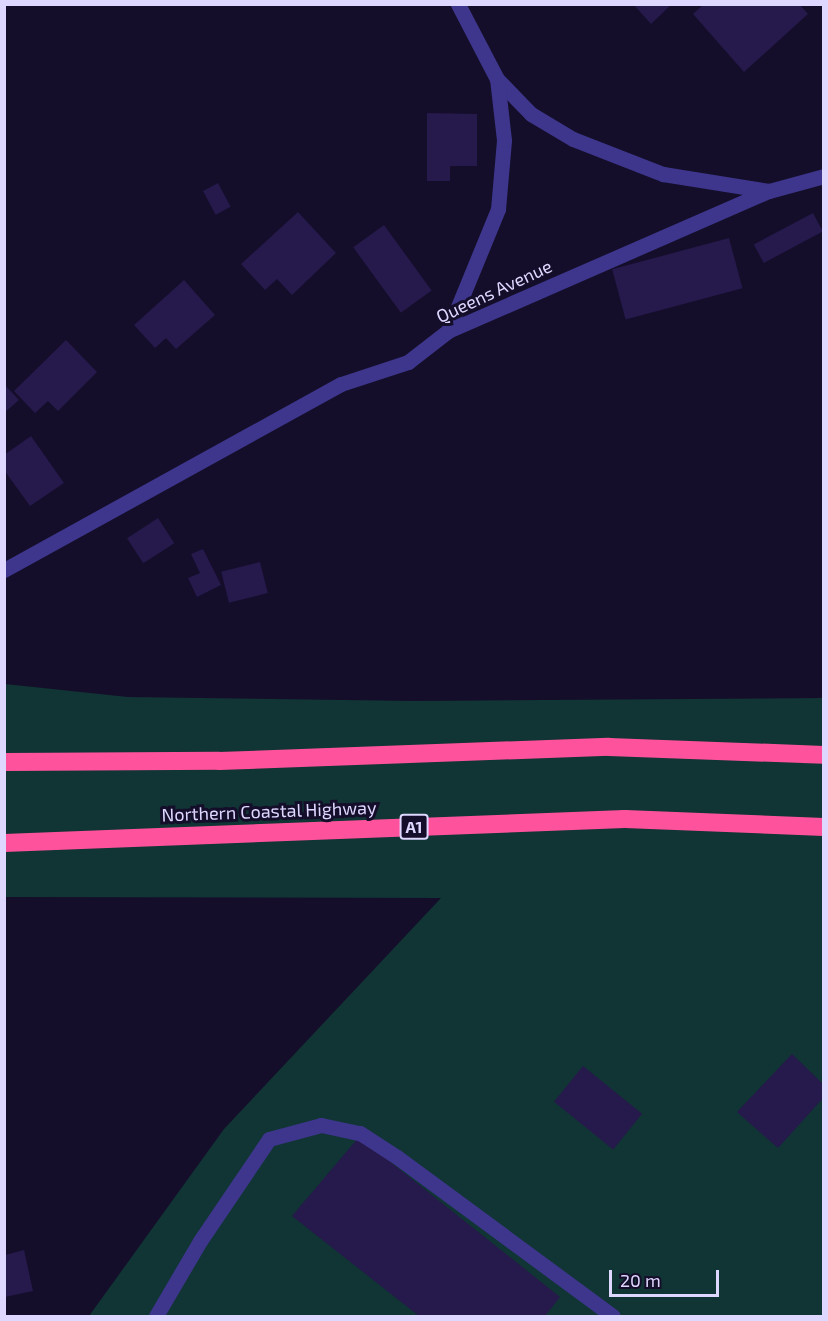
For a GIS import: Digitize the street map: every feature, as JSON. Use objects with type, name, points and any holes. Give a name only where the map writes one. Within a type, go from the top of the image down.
[{"type":"highway","points":[[4,762],[219,761],[609,747],[824,755]]},
{"type":"highway","name":"Northern Coastal Highway","points":[[4,843],[625,819],[824,827]]},
{"type":"street","points":[[458,4],[497,79],[531,114],[573,139],[663,174],[769,191]]},
{"type":"street","points":[[448,331],[498,209],[504,140],[497,79]]},
{"type":"street","name":"Queens Avenue","points":[[4,570],[341,384],[408,362],[448,331],[769,191],[824,176]]},
{"type":"street","points":[[156,1317],[200,1241],[269,1139],[321,1125],[360,1133],[397,1157],[613,1317]]},
{"type":"green space","points":[[5,684],[128,697],[416,701],[823,698],[823,1316],[89,1316],[224,1129],[441,898],[5,897]]},
{"type":"building","points":[[633,4],[672,4],[651,24]]},
{"type":"building","points":[[704,4],[799,4],[808,14],[744,72],[693,14]]},
{"type":"building","points":[[427,113],[477,114],[477,166],[450,166],[450,181],[427,181]]},
{"type":"building","points":[[218,183],[231,207],[216,215],[203,191]]},
{"type":"building","points":[[298,212],[336,253],[292,295],[277,279],[265,290],[241,264]]},
{"type":"building","points":[[813,213],[823,232],[764,263],[754,244]]},
{"type":"building","points":[[384,225],[432,291],[401,313],[353,247]]},
{"type":"building","points":[[729,238],[742,288],[626,320],[612,269]]},
{"type":"building","points":[[184,280],[215,315],[176,349],[166,338],[155,348],[134,325]]},
{"type":"building","points":[[66,340],[97,372],[58,411],[48,401],[35,413],[14,391]]},
{"type":"building","points":[[4,384],[19,400],[4,413]]},
{"type":"building","points":[[31,436],[64,483],[30,506],[4,470],[4,455]]},
{"type":"building","points":[[158,518],[174,543],[143,563],[127,538]]},
{"type":"building","points":[[203,549],[221,585],[197,597],[188,578],[200,573],[191,554]]},
{"type":"building","points":[[260,562],[268,593],[229,603],[221,572]]},
{"type":"building","points":[[792,1054],[824,1085],[824,1097],[778,1148],[737,1112]]},
{"type":"building","points":[[583,1066],[642,1114],[613,1150],[554,1102]]},
{"type":"building","points":[[359,1137],[560,1297],[545,1316],[419,1316],[292,1216]]},
{"type":"building","points":[[24,1250],[33,1291],[5,1297],[5,1255]]}]
